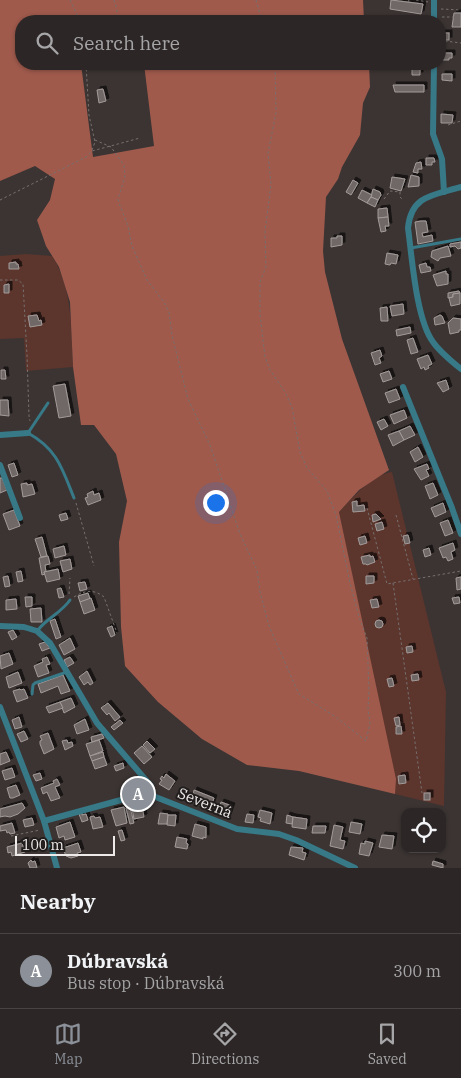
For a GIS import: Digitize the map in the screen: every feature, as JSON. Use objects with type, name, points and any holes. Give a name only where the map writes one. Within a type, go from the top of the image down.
[{"type":"street","points":[[434,1],[436,15]]},
{"type":"street","points":[[434,70],[434,134],[442,159],[444,192]]},
{"type":"street","points":[[461,187],[423,199],[414,206],[409,217],[408,228],[424,323],[432,340],[443,354],[461,368]]},
{"type":"street","points":[[403,387],[461,534]]},
{"type":"street","points":[[0,435],[28,433]]},
{"type":"street","points":[[0,465],[20,518]]},
{"type":"street","points":[[0,626],[24,627],[37,631],[50,642],[98,723],[151,786],[153,796],[132,797],[45,825]]},
{"type":"street","points":[[0,708],[45,825],[57,868]]},
{"type":"street","name":"Severná","points":[[153,796],[237,829],[279,834],[296,840],[355,868]]},
{"type":"lane","points":[[411,248],[461,238]]},
{"type":"lane","points":[[48,403],[28,433],[42,440],[50,449],[59,462],[74,498]]},
{"type":"lane","points":[[37,631],[43,624],[64,609],[70,600]]},
{"type":"lane","points":[[32,694],[35,683],[68,672]]},
{"type":"path","points":[[70,0],[77,15]]},
{"type":"path","points":[[114,0],[117,10],[116,15]]},
{"type":"path","points":[[256,0],[260,15]]},
{"type":"path","points":[[416,0],[434,1]]},
{"type":"path","points":[[418,4],[419,0]]},
{"type":"path","points":[[438,10],[461,10]]},
{"type":"path","points":[[446,18],[454,17]]},
{"type":"path","points":[[446,41],[461,43]]},
{"type":"path","points":[[0,200],[86,157],[92,151],[95,140],[88,115],[86,70]]},
{"type":"path","points":[[95,140],[111,147],[124,165],[125,177],[118,203],[128,226],[132,246],[147,280],[164,302],[169,312],[172,335],[188,399],[210,445],[240,534],[258,570],[260,592],[269,626],[299,694],[336,717],[366,740],[370,723],[368,709],[367,638],[350,583],[336,515],[327,491],[307,468],[300,452],[292,407],[285,392],[270,370],[265,357],[260,314],[260,282],[266,267],[265,232],[271,184],[268,153],[276,113],[275,70]]},
{"type":"path","points":[[448,124],[461,120]]},
{"type":"path","points":[[92,151],[140,138]]},
{"type":"path","points":[[384,199],[390,191],[400,192],[400,197],[403,200]]},
{"type":"path","points":[[0,280],[18,280],[23,284],[29,416],[33,426]]},
{"type":"path","points":[[74,498],[94,566]]},
{"type":"path","points":[[367,508],[387,584],[461,571]]},
{"type":"path","points":[[396,516],[413,579]]},
{"type":"path","points":[[70,578],[70,600],[91,590],[100,593],[104,596],[117,633]]},
{"type":"path","points":[[393,583],[422,793]]},
{"type":"path","points":[[11,836],[45,825]]},
{"type":"shaded area","points":[[0,0],[363,0],[364,15],[15,15],[15,70],[82,70],[93,157],[154,146],[145,70],[369,70],[370,87],[363,103],[360,135],[342,167],[338,179],[326,197],[323,251],[325,272],[342,339],[389,470],[359,490],[339,512],[396,779],[395,794],[299,771],[247,765],[202,739],[158,702],[125,666],[121,627],[119,542],[127,501],[116,454],[94,425],[81,425],[73,367],[70,302],[59,267],[46,246],[37,220],[50,200],[55,179],[35,166],[0,181]]},
{"type":"shaded area","points":[[26,254],[52,256],[59,269],[70,310],[73,367],[26,371],[24,338],[0,339],[0,256]]},
{"type":"shaded area","points":[[392,472],[446,692],[444,806],[395,794],[395,779],[339,512],[370,482],[377,477]]},
{"type":"building","points":[[391,0],[423,4],[421,14],[390,9]]},
{"type":"building","points":[[454,13],[461,13],[461,27],[452,27]]},
{"type":"building","points":[[446,33],[449,33],[449,40],[446,40]]},
{"type":"building","points":[[446,53],[452,53],[452,58],[449,58],[449,60],[446,60]]},
{"type":"building","points":[[412,70],[420,70],[420,75],[412,75]]},
{"type":"building","points":[[442,74],[452,74],[452,81],[442,80]]},
{"type":"building","points":[[393,85],[424,85],[424,92],[395,92]]},
{"type":"building","points":[[103,89],[106,101],[99,103],[97,90]]},
{"type":"building","points":[[441,114],[453,115],[452,123],[441,123]]},
{"type":"building","points":[[426,158],[434,158],[435,162],[432,162],[432,165],[426,165]]},
{"type":"building","points":[[421,162],[422,169],[418,169],[418,173],[413,172],[416,163]]},
{"type":"building","points":[[411,175],[419,177],[419,186],[408,187]]},
{"type":"building","points":[[392,177],[405,179],[401,191],[390,188]]},
{"type":"building","points":[[353,180],[358,183],[351,195],[346,192]]},
{"type":"building","points":[[373,189],[380,192],[381,195],[378,200],[371,197]]},
{"type":"building","points":[[362,190],[372,195],[367,203],[358,198]]},
{"type":"building","points":[[371,197],[378,200],[375,207],[367,203]]},
{"type":"building","points":[[387,208],[388,217],[378,218],[378,209]]},
{"type":"building","points":[[388,217],[389,226],[385,226],[386,231],[381,232],[378,218]]},
{"type":"building","points":[[426,221],[428,232],[422,233],[423,237],[432,235],[433,241],[418,244],[415,222]]},
{"type":"building","points":[[337,236],[342,236],[342,245],[331,247],[331,238],[337,238]]},
{"type":"building","points":[[461,242],[461,248],[450,247],[450,244]]},
{"type":"building","points":[[448,246],[451,256],[440,258],[438,261],[431,257],[432,251]]},
{"type":"building","points":[[387,253],[398,255],[396,264],[385,264]]},
{"type":"building","points":[[16,262],[19,269],[9,269],[9,263]]},
{"type":"building","points":[[426,263],[431,271],[421,273],[419,265]]},
{"type":"building","points":[[446,271],[446,274],[448,274],[448,284],[437,286],[433,275]]},
{"type":"building","points":[[9,284],[9,293],[4,293],[4,285]]},
{"type":"building","points":[[459,291],[460,293],[453,294],[453,297],[448,298],[448,293]]},
{"type":"building","points":[[460,293],[460,304],[451,306],[449,298],[453,297],[453,294]]},
{"type":"building","points":[[403,304],[404,314],[392,316],[390,306]]},
{"type":"building","points":[[387,307],[388,321],[381,321],[380,308]]},
{"type":"building","points":[[37,315],[42,325],[30,327],[28,316]]},
{"type":"building","points":[[440,315],[445,323],[435,325],[434,318]]},
{"type":"building","points":[[453,318],[461,319],[461,330],[450,334],[448,323]]},
{"type":"building","points":[[410,327],[411,333],[397,336],[396,330]]},
{"type":"building","points":[[413,338],[418,352],[411,354],[407,340]]},
{"type":"building","points":[[380,350],[382,356],[379,358],[381,363],[375,365],[371,353]]},
{"type":"building","points":[[428,355],[432,364],[425,370],[424,367],[421,369],[417,359]]},
{"type":"building","points":[[1,370],[5,370],[6,379],[1,379]]},
{"type":"building","points":[[389,371],[392,379],[383,382],[380,374]]},
{"type":"building","points":[[446,380],[449,389],[443,392],[437,383]]},
{"type":"building","points":[[65,384],[71,416],[59,418],[53,386]]},
{"type":"building","points":[[396,389],[400,399],[389,403],[385,393]]},
{"type":"building","points":[[0,400],[8,400],[9,416],[0,415]]},
{"type":"building","points":[[404,410],[407,418],[394,424],[390,415]]},
{"type":"building","points":[[384,419],[388,426],[381,430],[377,422]]},
{"type":"building","points":[[410,426],[415,435],[404,440],[399,431]]},
{"type":"building","points":[[399,431],[404,440],[393,446],[388,435]]},
{"type":"building","points":[[418,447],[423,457],[415,462],[410,452]]},
{"type":"building","points":[[14,463],[18,475],[12,477],[8,465]]},
{"type":"building","points":[[427,464],[429,469],[426,470],[429,476],[421,480],[414,469]]},
{"type":"building","points":[[0,478],[2,478],[7,490],[0,493]]},
{"type":"building","points":[[27,483],[27,485],[32,484],[35,494],[23,497],[21,484]]},
{"type":"building","points":[[433,483],[438,495],[430,499],[425,486]]},
{"type":"building","points":[[93,491],[94,495],[99,493],[101,500],[88,505],[85,498],[88,497],[87,494]]},
{"type":"building","points":[[357,501],[357,506],[364,505],[365,511],[353,512],[352,502]]},
{"type":"building","points":[[443,503],[446,512],[435,517],[431,508]]},
{"type":"building","points":[[14,510],[20,526],[9,530],[3,514]]},
{"type":"building","points":[[66,513],[68,519],[61,521],[59,515]]},
{"type":"building","points":[[376,514],[381,519],[373,522],[372,515]]},
{"type":"building","points":[[448,520],[453,533],[445,536],[440,523]]},
{"type":"building","points":[[382,522],[384,529],[377,531],[375,524]]},
{"type":"building","points":[[408,535],[410,543],[405,544],[403,536]]},
{"type":"building","points":[[365,536],[367,543],[360,545],[358,538]]},
{"type":"building","points":[[42,537],[47,556],[41,557],[35,539]]},
{"type":"building","points":[[453,543],[455,550],[451,552],[453,559],[448,561],[446,557],[443,558],[439,548]]},
{"type":"building","points":[[64,546],[66,555],[55,558],[53,549]]},
{"type":"building","points":[[429,548],[431,555],[425,557],[423,550]]},
{"type":"building","points":[[370,555],[370,557],[373,556],[375,562],[367,565],[363,564],[361,557]]},
{"type":"building","points":[[48,556],[50,564],[45,565],[46,572],[42,575],[39,558]]},
{"type":"building","points":[[70,559],[72,569],[63,572],[60,561]]},
{"type":"building","points":[[58,569],[60,579],[47,582],[44,572]]},
{"type":"building","points":[[21,571],[23,581],[18,582],[16,572]]},
{"type":"building","points":[[8,576],[10,586],[5,587],[3,577]]},
{"type":"building","points":[[366,576],[374,576],[374,583],[366,584]]},
{"type":"building","points":[[461,577],[461,589],[457,590],[456,578]]},
{"type":"building","points":[[85,582],[87,589],[80,591],[78,583]]},
{"type":"building","points":[[61,588],[64,597],[59,598],[57,589]]},
{"type":"building","points":[[88,593],[90,599],[80,602],[78,596]]},
{"type":"building","points":[[25,597],[32,597],[32,606],[26,607]]},
{"type":"building","points":[[459,597],[460,603],[454,604],[452,598]]},
{"type":"building","points":[[91,598],[95,610],[84,614],[80,602]]},
{"type":"building","points":[[16,599],[17,609],[6,610],[6,600]]},
{"type":"building","points":[[377,599],[379,607],[372,608],[370,600]]},
{"type":"building","points":[[41,608],[42,622],[31,622],[30,609]]},
{"type":"building","points":[[55,619],[61,637],[56,639],[50,621]]},
{"type":"building","points":[[379,620],[383,624],[379,628],[375,624]]},
{"type":"building","points":[[112,626],[115,635],[111,637],[107,628]]},
{"type":"building","points":[[13,630],[17,637],[12,640],[8,632]]},
{"type":"building","points":[[70,638],[75,649],[64,655],[59,645]]},
{"type":"building","points":[[45,642],[50,648],[42,651],[39,644]]},
{"type":"building","points":[[412,646],[413,652],[407,653],[406,647]]},
{"type":"building","points":[[9,653],[13,664],[1,669],[0,656]]},
{"type":"building","points":[[47,657],[50,664],[46,665],[49,673],[38,677],[34,666],[43,662],[42,659]]},
{"type":"building","points":[[70,657],[74,663],[67,667],[64,660]]},
{"type":"building","points":[[87,671],[93,683],[90,685],[88,682],[84,685],[79,677]]},
{"type":"building","points":[[18,672],[22,683],[9,688],[6,677]]},
{"type":"building","points":[[418,674],[419,680],[412,681],[411,675]]},
{"type":"building","points":[[63,675],[70,691],[61,694],[58,686],[41,693],[38,684]]},
{"type":"building","points":[[392,678],[394,686],[389,687],[387,679]]},
{"type":"building","points":[[24,689],[28,698],[17,702],[13,691]]},
{"type":"building","points":[[71,698],[75,707],[64,713],[60,702]]},
{"type":"building","points":[[60,702],[63,708],[49,713],[46,707]]},
{"type":"building","points":[[108,703],[120,717],[115,721],[109,713],[107,715],[101,708]]},
{"type":"building","points":[[19,717],[22,727],[15,729],[12,720]]},
{"type":"building","points":[[399,717],[400,725],[396,726],[394,718]]},
{"type":"building","points":[[85,719],[89,730],[77,734],[74,725]]},
{"type":"building","points":[[120,720],[123,723],[114,730],[111,727]]},
{"type":"building","points":[[401,726],[402,734],[396,734],[396,727]]},
{"type":"building","points":[[24,731],[28,739],[21,742],[17,734]]},
{"type":"building","points":[[48,733],[54,749],[44,754],[40,744],[42,740],[40,736]]},
{"type":"building","points":[[102,734],[104,738],[92,742],[91,737]]},
{"type":"building","points":[[67,740],[68,743],[72,742],[73,746],[65,750],[62,741]]},
{"type":"building","points":[[99,740],[103,751],[90,756],[86,744]]},
{"type":"building","points":[[147,741],[155,749],[150,753],[143,745]]},
{"type":"building","points":[[142,746],[152,757],[144,764],[134,753]]},
{"type":"building","points":[[6,752],[10,761],[0,765],[0,754]]},
{"type":"building","points":[[103,752],[104,757],[92,761],[90,756]]},
{"type":"building","points":[[104,757],[107,765],[95,769],[92,761]]},
{"type":"building","points":[[123,763],[124,768],[116,771],[114,766]]},
{"type":"building","points":[[12,768],[15,777],[5,780],[2,771]]},
{"type":"building","points":[[40,773],[42,779],[36,781],[33,775]]},
{"type":"building","points":[[166,774],[175,781],[169,790],[159,784],[162,776],[164,778]]},
{"type":"building","points":[[405,775],[406,783],[399,784],[398,776]]},
{"type":"building","points":[[57,779],[60,785],[55,787],[60,798],[51,801],[47,792],[43,794],[41,788],[54,783],[53,781]]},
{"type":"building","points":[[16,785],[20,795],[10,798],[7,788]]},
{"type":"building","points":[[194,790],[214,798],[210,810],[192,802]]},
{"type":"building","points":[[424,793],[430,793],[430,800],[424,800]]},
{"type":"building","points":[[221,802],[232,806],[228,817],[218,812]]},
{"type":"building","points":[[22,803],[25,808],[18,814],[10,817],[0,817],[0,809]]},
{"type":"building","points":[[140,804],[144,817],[134,819],[132,808]]},
{"type":"building","points":[[124,807],[127,823],[116,826],[111,810]]},
{"type":"building","points":[[130,807],[134,823],[130,824],[126,808]]},
{"type":"building","points":[[260,810],[272,813],[270,824],[260,821],[261,818],[258,817]]},
{"type":"building","points":[[82,813],[82,815],[86,814],[88,820],[82,822],[79,814]]},
{"type":"building","points":[[160,813],[168,814],[167,824],[158,824]]},
{"type":"building","points":[[247,814],[254,815],[253,823],[245,822]]},
{"type":"building","points":[[168,815],[176,815],[175,826],[167,825]]},
{"type":"building","points":[[287,815],[293,817],[292,824],[286,823]]},
{"type":"building","points":[[94,816],[95,818],[100,817],[103,827],[93,829],[90,817]]},
{"type":"building","points":[[293,817],[307,819],[306,829],[292,827]]},
{"type":"building","points":[[32,818],[34,825],[25,827],[23,820]]},
{"type":"building","points":[[70,822],[75,837],[65,840],[64,836],[59,838],[56,827]]},
{"type":"building","points":[[351,822],[362,824],[360,834],[349,832]]},
{"type":"building","points":[[12,823],[15,833],[7,833],[6,830],[0,831],[0,826]]},
{"type":"building","points":[[195,824],[206,827],[206,838],[192,836]]},
{"type":"building","points":[[334,825],[343,827],[340,840],[345,841],[343,849],[330,846]]},
{"type":"building","points":[[313,826],[326,826],[325,833],[312,833]]},
{"type":"building","points":[[122,830],[125,840],[121,841],[118,831]]},
{"type":"building","points":[[382,835],[394,836],[392,849],[379,847]]},
{"type":"building","points":[[177,837],[187,839],[187,849],[175,847]]},
{"type":"building","points":[[365,841],[373,843],[369,856],[359,854],[361,843],[365,844]]},
{"type":"building","points":[[22,843],[25,852],[12,856],[11,852],[8,853],[7,847]]},
{"type":"building","points":[[78,843],[81,852],[77,853],[78,856],[71,858],[66,856],[63,848]]},
{"type":"building","points":[[291,847],[303,848],[302,852],[306,853],[304,860],[289,855]]},
{"type":"building","points":[[31,860],[32,862],[35,861],[37,868],[30,868],[28,863]]},
{"type":"building","points":[[433,861],[443,864],[443,868],[432,865]]},
{"type":"place","name":"Dúbravská","points":[[138,794]]}]
